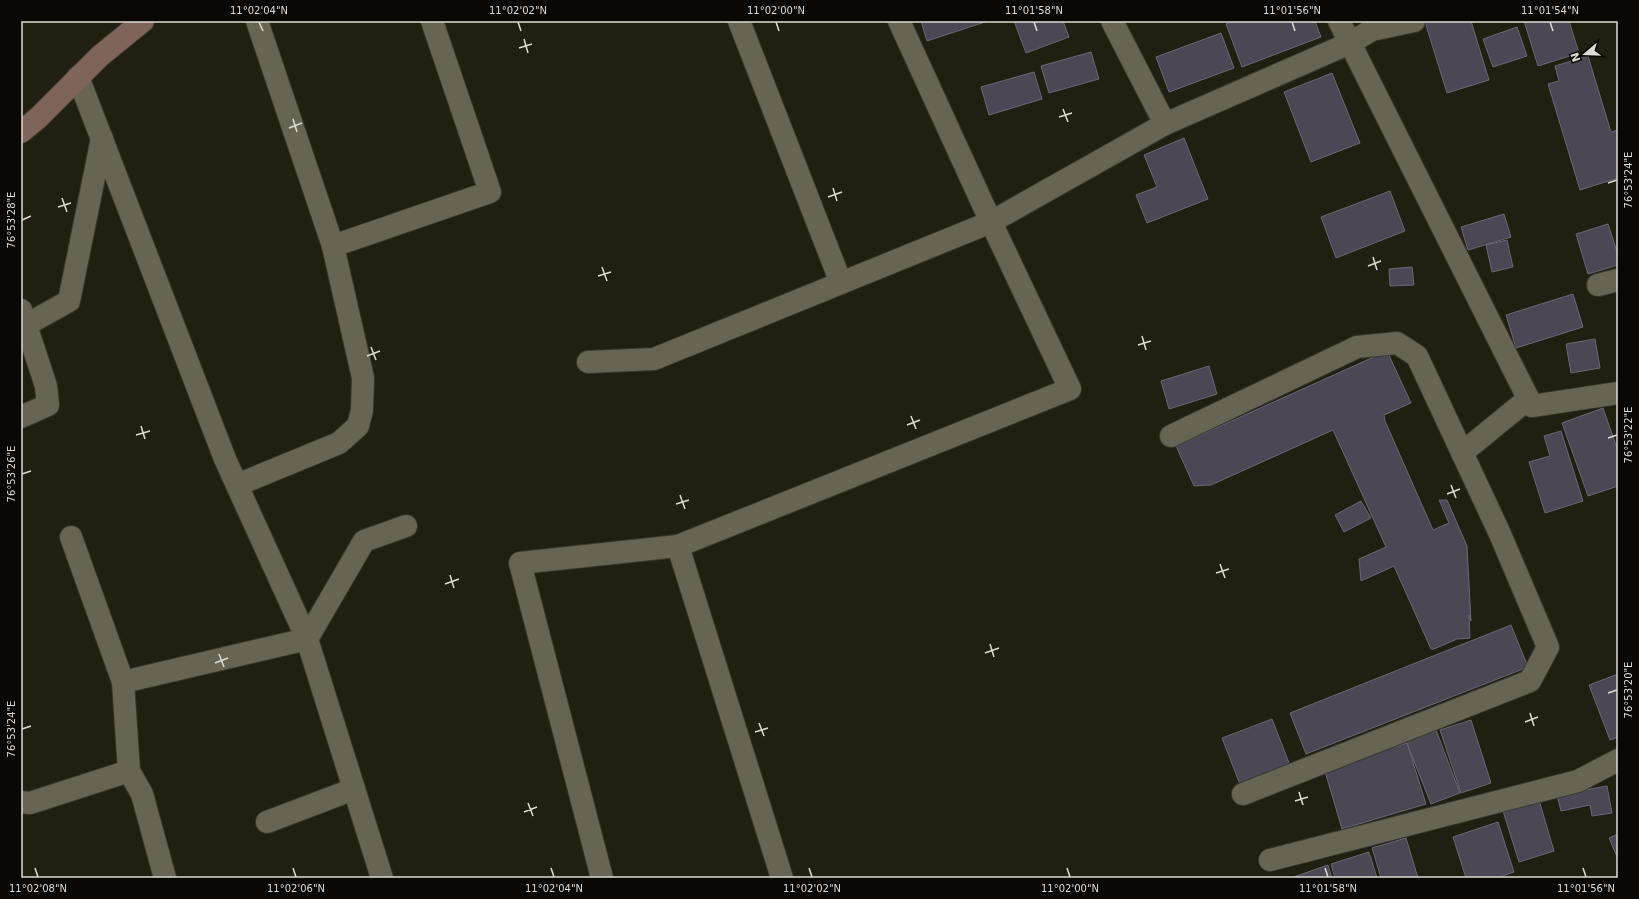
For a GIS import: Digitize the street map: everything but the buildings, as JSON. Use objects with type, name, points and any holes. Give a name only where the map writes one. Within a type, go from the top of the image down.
[{"type":"main road","points":[[21,132],[38,118],[100,56],[143,21]]},
{"type":"street","points":[[237,485],[339,443],[358,426],[362,410],[363,378],[333,246],[257,21]]},
{"type":"street","points":[[333,246],[490,192],[432,21]]},
{"type":"street","points":[[739,21],[841,283]]},
{"type":"street","points":[[602,878],[520,563],[678,546],[1070,389],[991,222],[899,21]]},
{"type":"street","points":[[1112,21],[1165,124]]},
{"type":"street","points":[[1339,21],[1532,406],[1617,398]]},
{"type":"street","points":[[588,362],[654,359],[991,222],[1165,124],[1350,43],[1372,30],[1414,21]]},
{"type":"street","points":[[78,77],[225,459],[307,639],[382,878]]},
{"type":"street","points":[[21,417],[48,405],[46,386],[23,317],[69,301],[102,138]]},
{"type":"street","points":[[1171,436],[1357,347],[1397,343],[1417,356],[1500,534],[1548,647],[1530,681],[1243,794]]},
{"type":"street","points":[[1462,452],[1528,399]]},
{"type":"street","points":[[123,682],[307,639],[364,541],[406,526]]},
{"type":"street","points":[[71,537],[123,682],[129,771],[142,794],[165,878]]},
{"type":"street","points":[[678,546],[782,878]]},
{"type":"street","points":[[1270,860],[1578,782],[1618,760]]},
{"type":"street","points":[[21,802],[30,803],[129,771]]},
{"type":"street","points":[[267,822],[354,789]]}]
